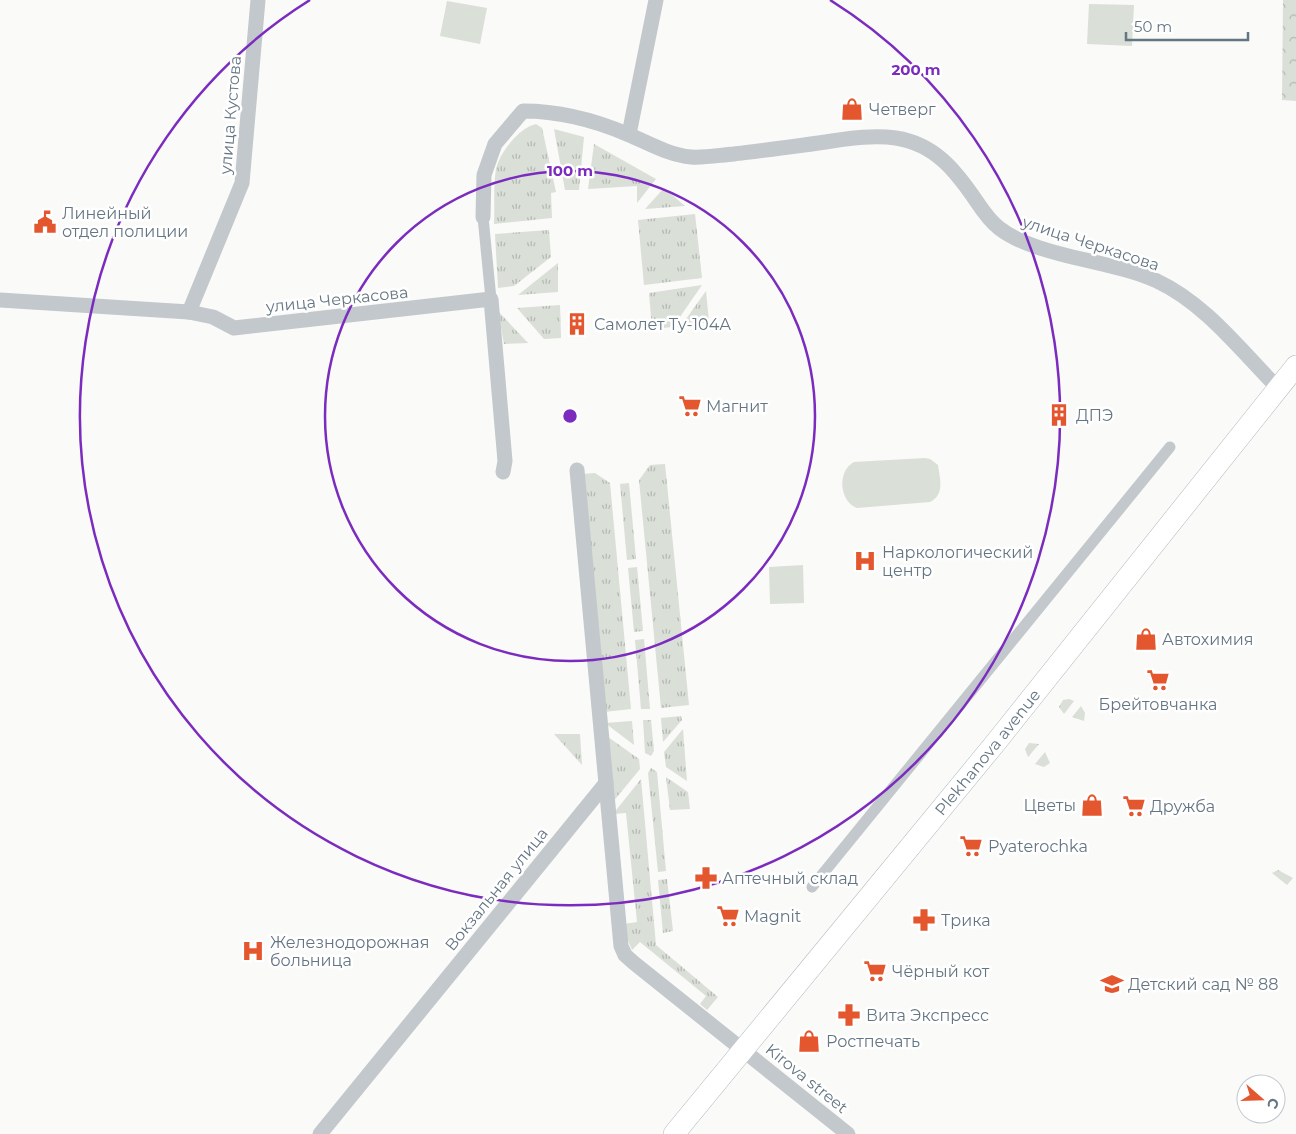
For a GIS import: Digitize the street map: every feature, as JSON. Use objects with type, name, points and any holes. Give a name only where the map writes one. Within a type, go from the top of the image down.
[{"type":"main road","name":"Plekhanova avenue","points":[[674,1134],[991,748],[1296,366]]},
{"type":"street","name":"улица Кустова","points":[[188,312],[220,242],[242,183],[258,0]]},
{"type":"street","points":[[629,134],[656,0]]},
{"type":"street","name":"улица Черкасова","points":[[483,218],[484,175],[495,144],[523,111],[544,111],[592,121],[629,134],[645,144],[690,157],[876,137],[914,142],[929,149],[952,168],[998,228],[1037,246],[1133,271],[1157,281],[1201,310],[1278,388]]},
{"type":"street","points":[[483,218],[505,461],[502,472]]},
{"type":"street","name":"улица Черкасова","points":[[0,300],[188,312],[213,317],[234,328],[491,300]]},
{"type":"street","points":[[812,887],[1170,448]]},
{"type":"street","name":"Kirova street","points":[[577,470],[619,935],[625,955],[848,1134]]},
{"type":"street","name":"Вокзальная улица","points":[[320,1134],[606,783]]},
{"type":"green space","points":[[1283,0],[1296,0],[1296,101],[1282,100]]},
{"type":"green space","points":[[447,1],[487,8],[480,44],[440,36]]},
{"type":"green space","points":[[1089,4],[1134,5],[1132,46],[1087,44]]},
{"type":"green space","points":[[536,124],[542,128],[556,192],[551,193],[552,218],[494,224],[495,183],[498,162],[506,148],[523,130]]},
{"type":"green space","points":[[554,129],[584,137],[579,190],[565,190]]},
{"type":"green space","points":[[594,144],[656,179],[637,203],[637,186],[588,189]]},
{"type":"green space","points":[[664,188],[685,206],[645,209]]},
{"type":"green space","points":[[695,214],[702,278],[644,285],[638,220]]},
{"type":"green space","points":[[549,230],[551,257],[514,286],[498,288],[495,234]]},
{"type":"green space","points":[[558,263],[558,292],[518,295]]},
{"type":"green space","points":[[702,285],[673,327],[652,329],[649,293]]},
{"type":"green space","points":[[706,291],[709,322],[681,326]]},
{"type":"green space","points":[[560,305],[561,338],[544,339],[517,308]]},
{"type":"green space","points":[[498,311],[528,343],[504,344]]},
{"type":"green space","points":[[925,458],[938,465],[940,481],[940,491],[935,499],[930,502],[857,508],[851,504],[844,493],[842,486],[845,472],[854,462]]},
{"type":"green space","points":[[665,464],[689,705],[661,708],[639,480],[650,465]]},
{"type":"green space","points":[[595,473],[610,483],[631,709],[604,712],[582,474]]},
{"type":"green space","points":[[629,483],[636,559],[627,560],[620,484]]},
{"type":"green space","points":[[803,565],[804,603],[770,604],[769,567]]},
{"type":"green space","points":[[637,567],[643,631],[634,632],[628,568]]},
{"type":"green space","points":[[644,639],[650,709],[641,709],[635,640]]},
{"type":"green space","points":[[1069,699],[1074,701],[1064,714],[1059,707],[1063,700]]},
{"type":"green space","points":[[1081,706],[1085,713],[1084,721],[1072,717]]},
{"type":"green space","points":[[681,716],[682,720],[663,742],[661,718]]},
{"type":"green space","points":[[643,720],[651,720],[654,751],[651,756],[645,753]]},
{"type":"green space","points":[[632,721],[634,745],[605,723]]},
{"type":"green space","points":[[683,729],[687,781],[666,767],[664,752]]},
{"type":"green space","points":[[554,734],[580,734],[582,765]]},
{"type":"green space","points":[[608,737],[639,759],[640,769],[612,803]]},
{"type":"green space","points":[[1029,743],[1039,744],[1028,757],[1025,749]]},
{"type":"green space","points":[[1045,752],[1050,763],[1044,767],[1035,764]]},
{"type":"green space","points":[[651,768],[657,772],[666,871],[658,872],[648,773]]},
{"type":"green space","points":[[666,777],[688,792],[690,809],[670,810]]},
{"type":"green space","points":[[641,779],[656,945],[718,997],[707,1010],[700,1004],[706,996],[640,942],[632,950],[626,936],[624,924],[637,922],[626,813],[613,814]]},
{"type":"green space","points":[[1278,870],[1293,878],[1287,885],[1272,873]]},
{"type":"green space","points":[[667,879],[673,931],[663,933],[658,880]]},
{"type":"place","name":"Четверг","points":[[852,109]]},
{"type":"place","name":"Линейный отдел полиции","points":[[45,222]]},
{"type":"place","name":"Самолет Ту-104А","points":[[577,324]]},
{"type":"place","name":"Магнит","points":[[690,406]]},
{"type":"place","name":"ДПЭ","points":[[1059,415]]},
{"type":"place","name":"Наркологический центр","points":[[865,561]]},
{"type":"place","name":"Автохимия","points":[[1146,639]]},
{"type":"place","name":"Брейтовчанка","points":[[1158,680]]},
{"type":"place","name":"Цветы","points":[[1092,805]]},
{"type":"place","name":"Дружба","points":[[1134,806]]},
{"type":"place","name":"Pyaterochka","points":[[971,846]]},
{"type":"place","name":"Аптечный склад","points":[[706,878]]},
{"type":"place","name":"Magnit","points":[[728,916]]},
{"type":"place","name":"Трика","points":[[924,920]]},
{"type":"place","name":"Железнодорожная больница","points":[[253,951]]},
{"type":"place","name":"Чёрный кот","points":[[875,971]]},
{"type":"place","name":"Детский сад № 88","points":[[1112,984]]},
{"type":"place","name":"Вита Экспресс","points":[[849,1015]]},
{"type":"place","name":"Ростпечать","points":[[809,1041]]}]
